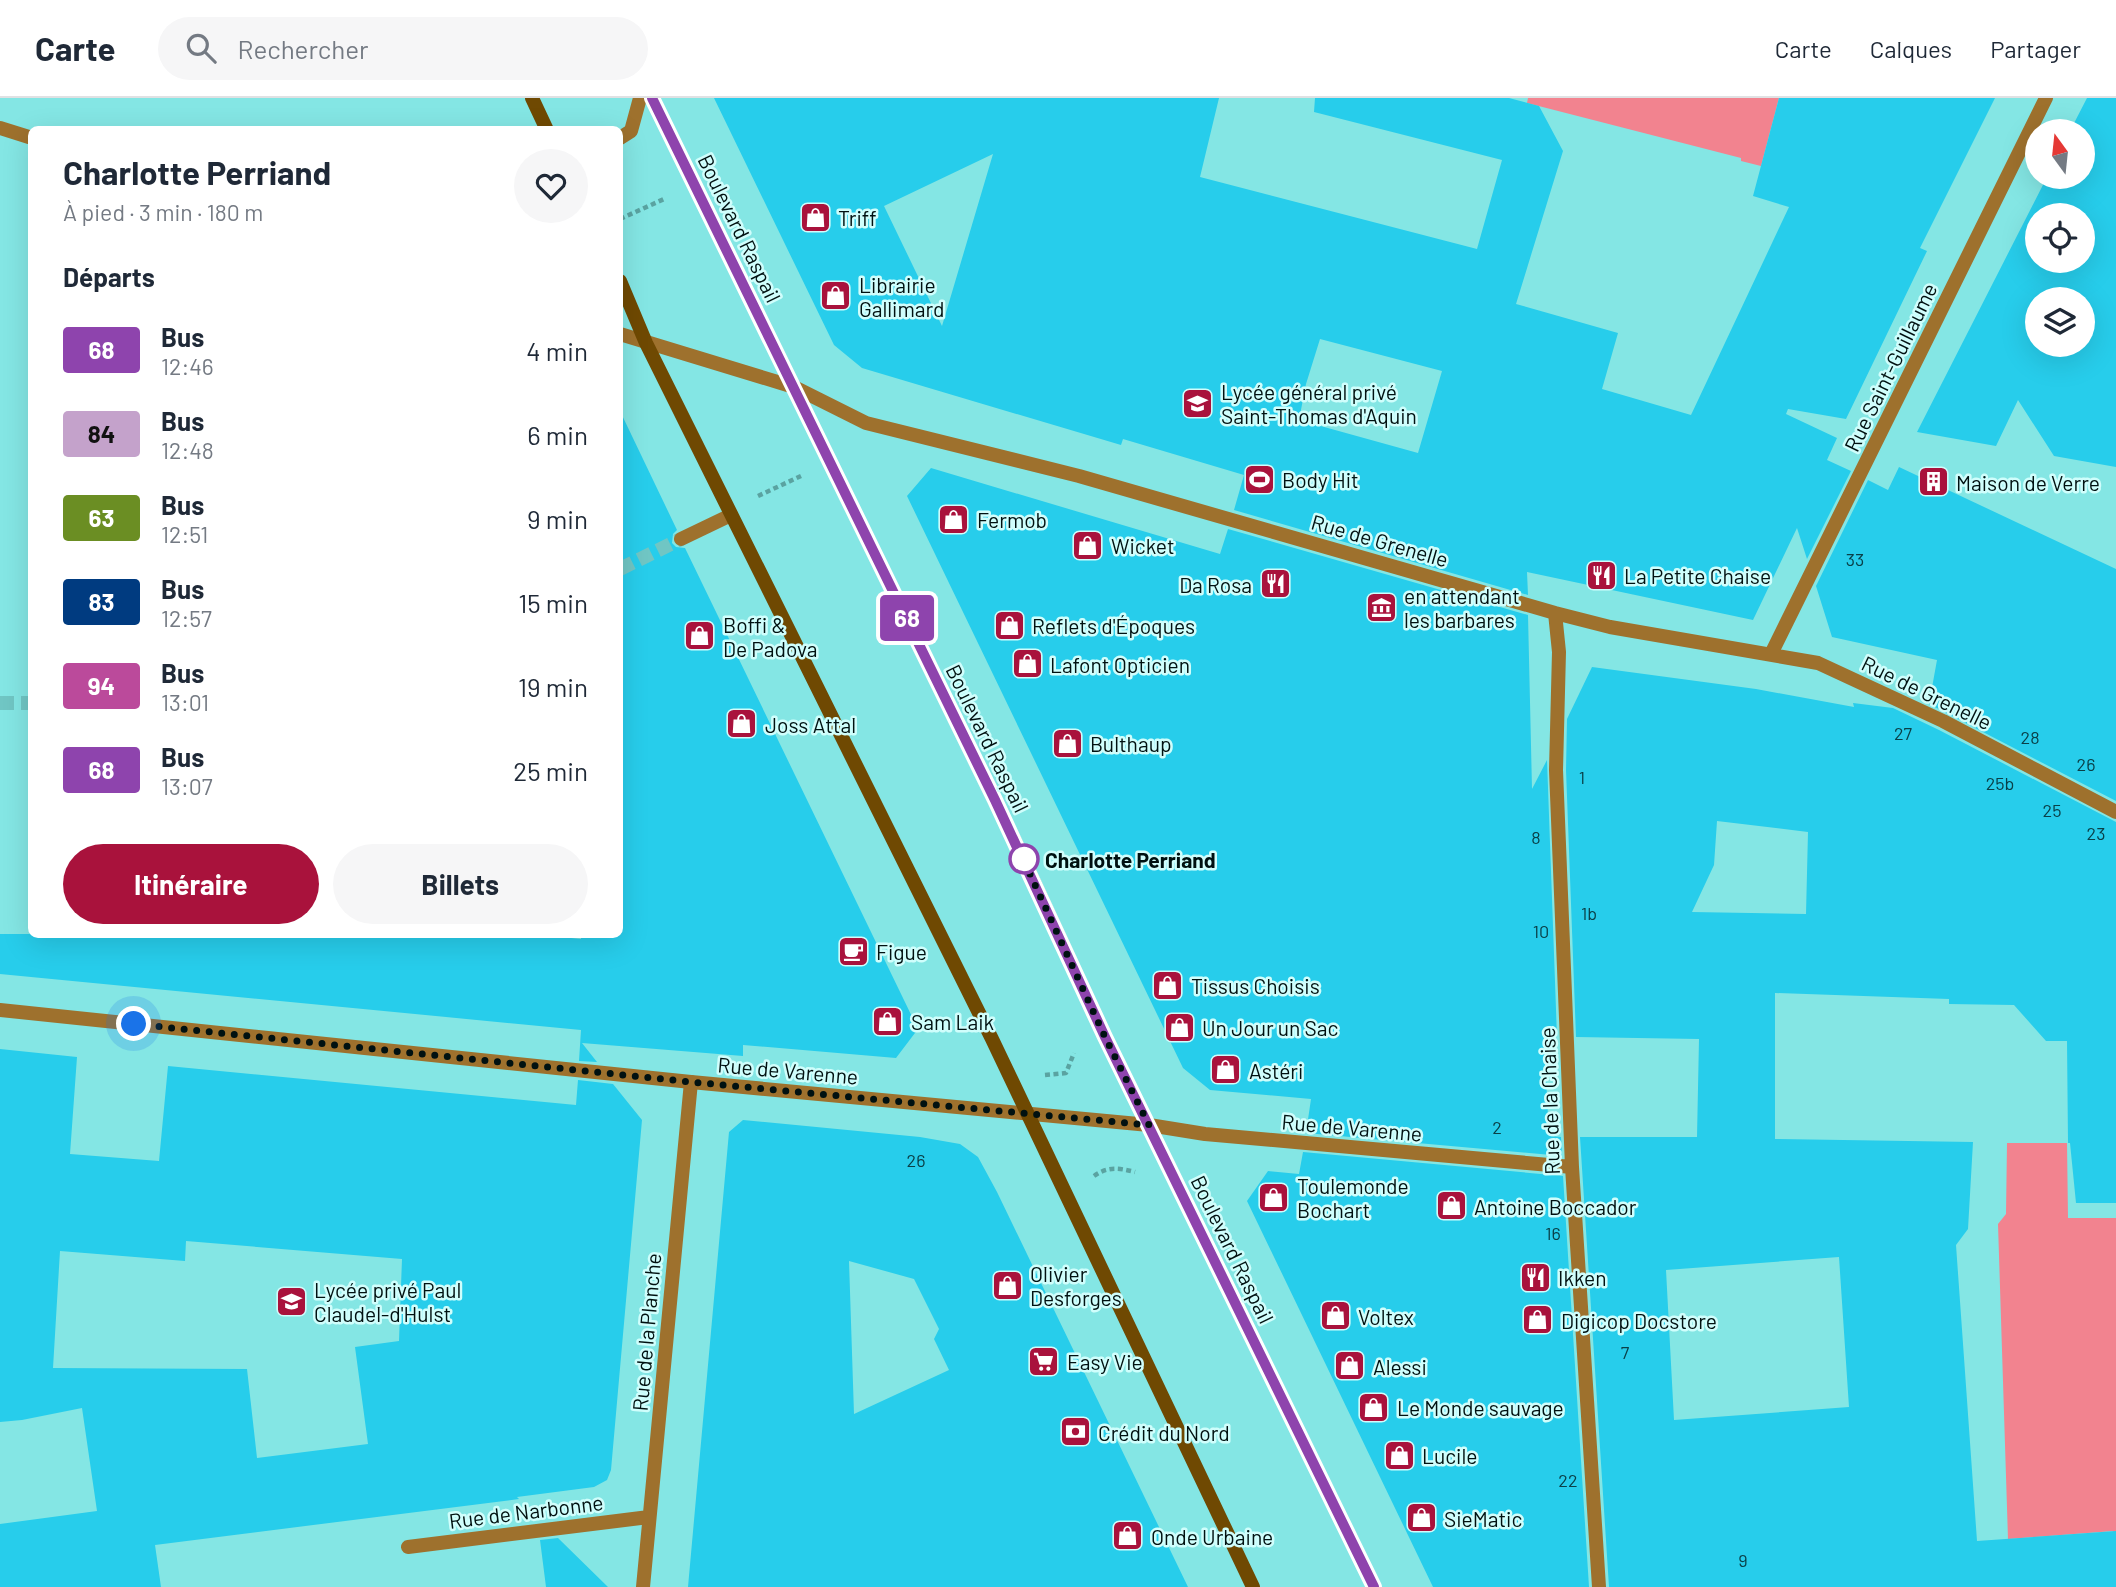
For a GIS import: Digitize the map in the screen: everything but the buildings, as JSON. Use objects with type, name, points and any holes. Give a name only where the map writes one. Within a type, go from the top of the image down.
[{"type":"main road","points":[[532,98],[545,126]]},
{"type":"main road","name":"Boulevard Raspail","points":[[652,98],[1374,1587]]},
{"type":"main road","points":[[623,288],[646,343],[1027,1114],[1253,1587]]},
{"type":"street","points":[[623,136],[631,131],[640,98]]},
{"type":"street","name":"Rue Saint-Guillaume","points":[[1771,654],[2046,98]]},
{"type":"street","points":[[0,128],[28,137]]},
{"type":"street","name":"Rue de Grenelle","points":[[623,335],[794,387],[866,423],[1079,476],[1610,627],[1818,663],[1943,721],[2116,812]]},
{"type":"street","points":[[681,539],[731,515]]},
{"type":"street","name":"Rue de la Chaise","points":[[1555,612],[1559,652],[1556,770],[1572,1167],[1599,1587]]},
{"type":"street","name":"Rue de Varenne","points":[[0,1010],[691,1082],[1149,1125],[1205,1134],[1572,1167]]},
{"type":"street","name":"Rue de la Planche","points":[[643,1587],[691,1082]]},
{"type":"street","name":"Rue de Narbonne","points":[[408,1547],[649,1517]]},
{"type":"path","points":[[623,218],[668,197]]},
{"type":"path","points":[[754,498],[802,475]]},
{"type":"path","points":[[1038,1066],[1044,1076],[1066,1073],[1077,1045]]},
{"type":"path","points":[[1085,1183],[1101,1172],[1117,1167],[1140,1174]]},
{"type":"shaded area","points":[[1528,98],[1779,98],[1761,166],[1741,161],[1741,158],[1527,103]]},
{"type":"shaded area","points":[[2007,1143],[2067,1143],[2068,1218],[2116,1218],[2116,1547],[2113,1531],[2008,1539],[1998,1224],[2006,1214]]},
{"type":"tunnel","points":[[623,568],[681,539]]},
{"type":"tunnel","points":[[0,703],[28,703]]},
{"type":"bus line","name":"68","points":[[652,98],[995,800],[1105,1037],[1374,1587]]},
{"type":"place","name":"Triff","points":[[815,217]]},
{"type":"place","name":"Librairie Gallimard","points":[[836,296]]},
{"type":"place","name":"Lycée général privé Saint-Thomas d'Aquin","points":[[1198,403]]},
{"type":"place","name":"Body Hit","points":[[1259,479]]},
{"type":"place","name":"Maison de Verre","points":[[1933,482]]},
{"type":"place","name":"Fermob","points":[[954,519]]},
{"type":"place","name":"Wicket","points":[[1088,545]]},
{"type":"place","name":"La Petite Chaise","points":[[1601,575]]},
{"type":"place","name":"Da Rosa","points":[[1275,584]]},
{"type":"place","name":"en attendant les barbares","points":[[1381,607]]},
{"type":"place","name":"Reflets d'Époques","points":[[1009,625]]},
{"type":"place","name":"Boffi & De Padova","points":[[700,636]]},
{"type":"place","name":"Lafont Opticien","points":[[1027,664]]},
{"type":"place","name":"Joss Attal","points":[[742,724]]},
{"type":"place","name":"Bulthaup","points":[[1067,743]]},
{"type":"place","name":"Charlotte Perriand","points":[[1024,859]]},
{"type":"place","name":"Figue","points":[[853,951]]},
{"type":"place","name":"Tissus Choisis","points":[[1168,985]]},
{"type":"place","name":"Sam Laik","points":[[888,1021]]},
{"type":"place","name":"Un Jour un Sac","points":[[1179,1027]]},
{"type":"place","name":"Astéri","points":[[1226,1070]]},
{"type":"place","name":"Toulemonde Bochart","points":[[1274,1197]]},
{"type":"place","name":"Antoine Boccador","points":[[1451,1206]]},
{"type":"place","name":"Ikken","points":[[1535,1277]]},
{"type":"place","name":"Olivier Desforges","points":[[1007,1285]]},
{"type":"place","name":"Lycée privé Paul Claudel-d'Hulst","points":[[291,1301]]},
{"type":"place","name":"Voltex","points":[[1335,1316]]},
{"type":"place","name":"Digicop Docstore","points":[[1538,1320]]},
{"type":"place","name":"Easy Vie","points":[[1044,1361]]},
{"type":"place","name":"Alessi","points":[[1350,1366]]},
{"type":"place","name":"Le Monde sauvage","points":[[1374,1407]]},
{"type":"place","name":"Crédit du Nord","points":[[1075,1432]]},
{"type":"place","name":"Lucile","points":[[1399,1455]]},
{"type":"place","name":"SieMatic","points":[[1421,1518]]},
{"type":"place","name":"Onde Urbaine","points":[[1128,1536]]},
{"type":"route","points":[[134,1024],[691,1082],[1149,1125],[1105,1037],[1019,850],[1024,859]]}]
